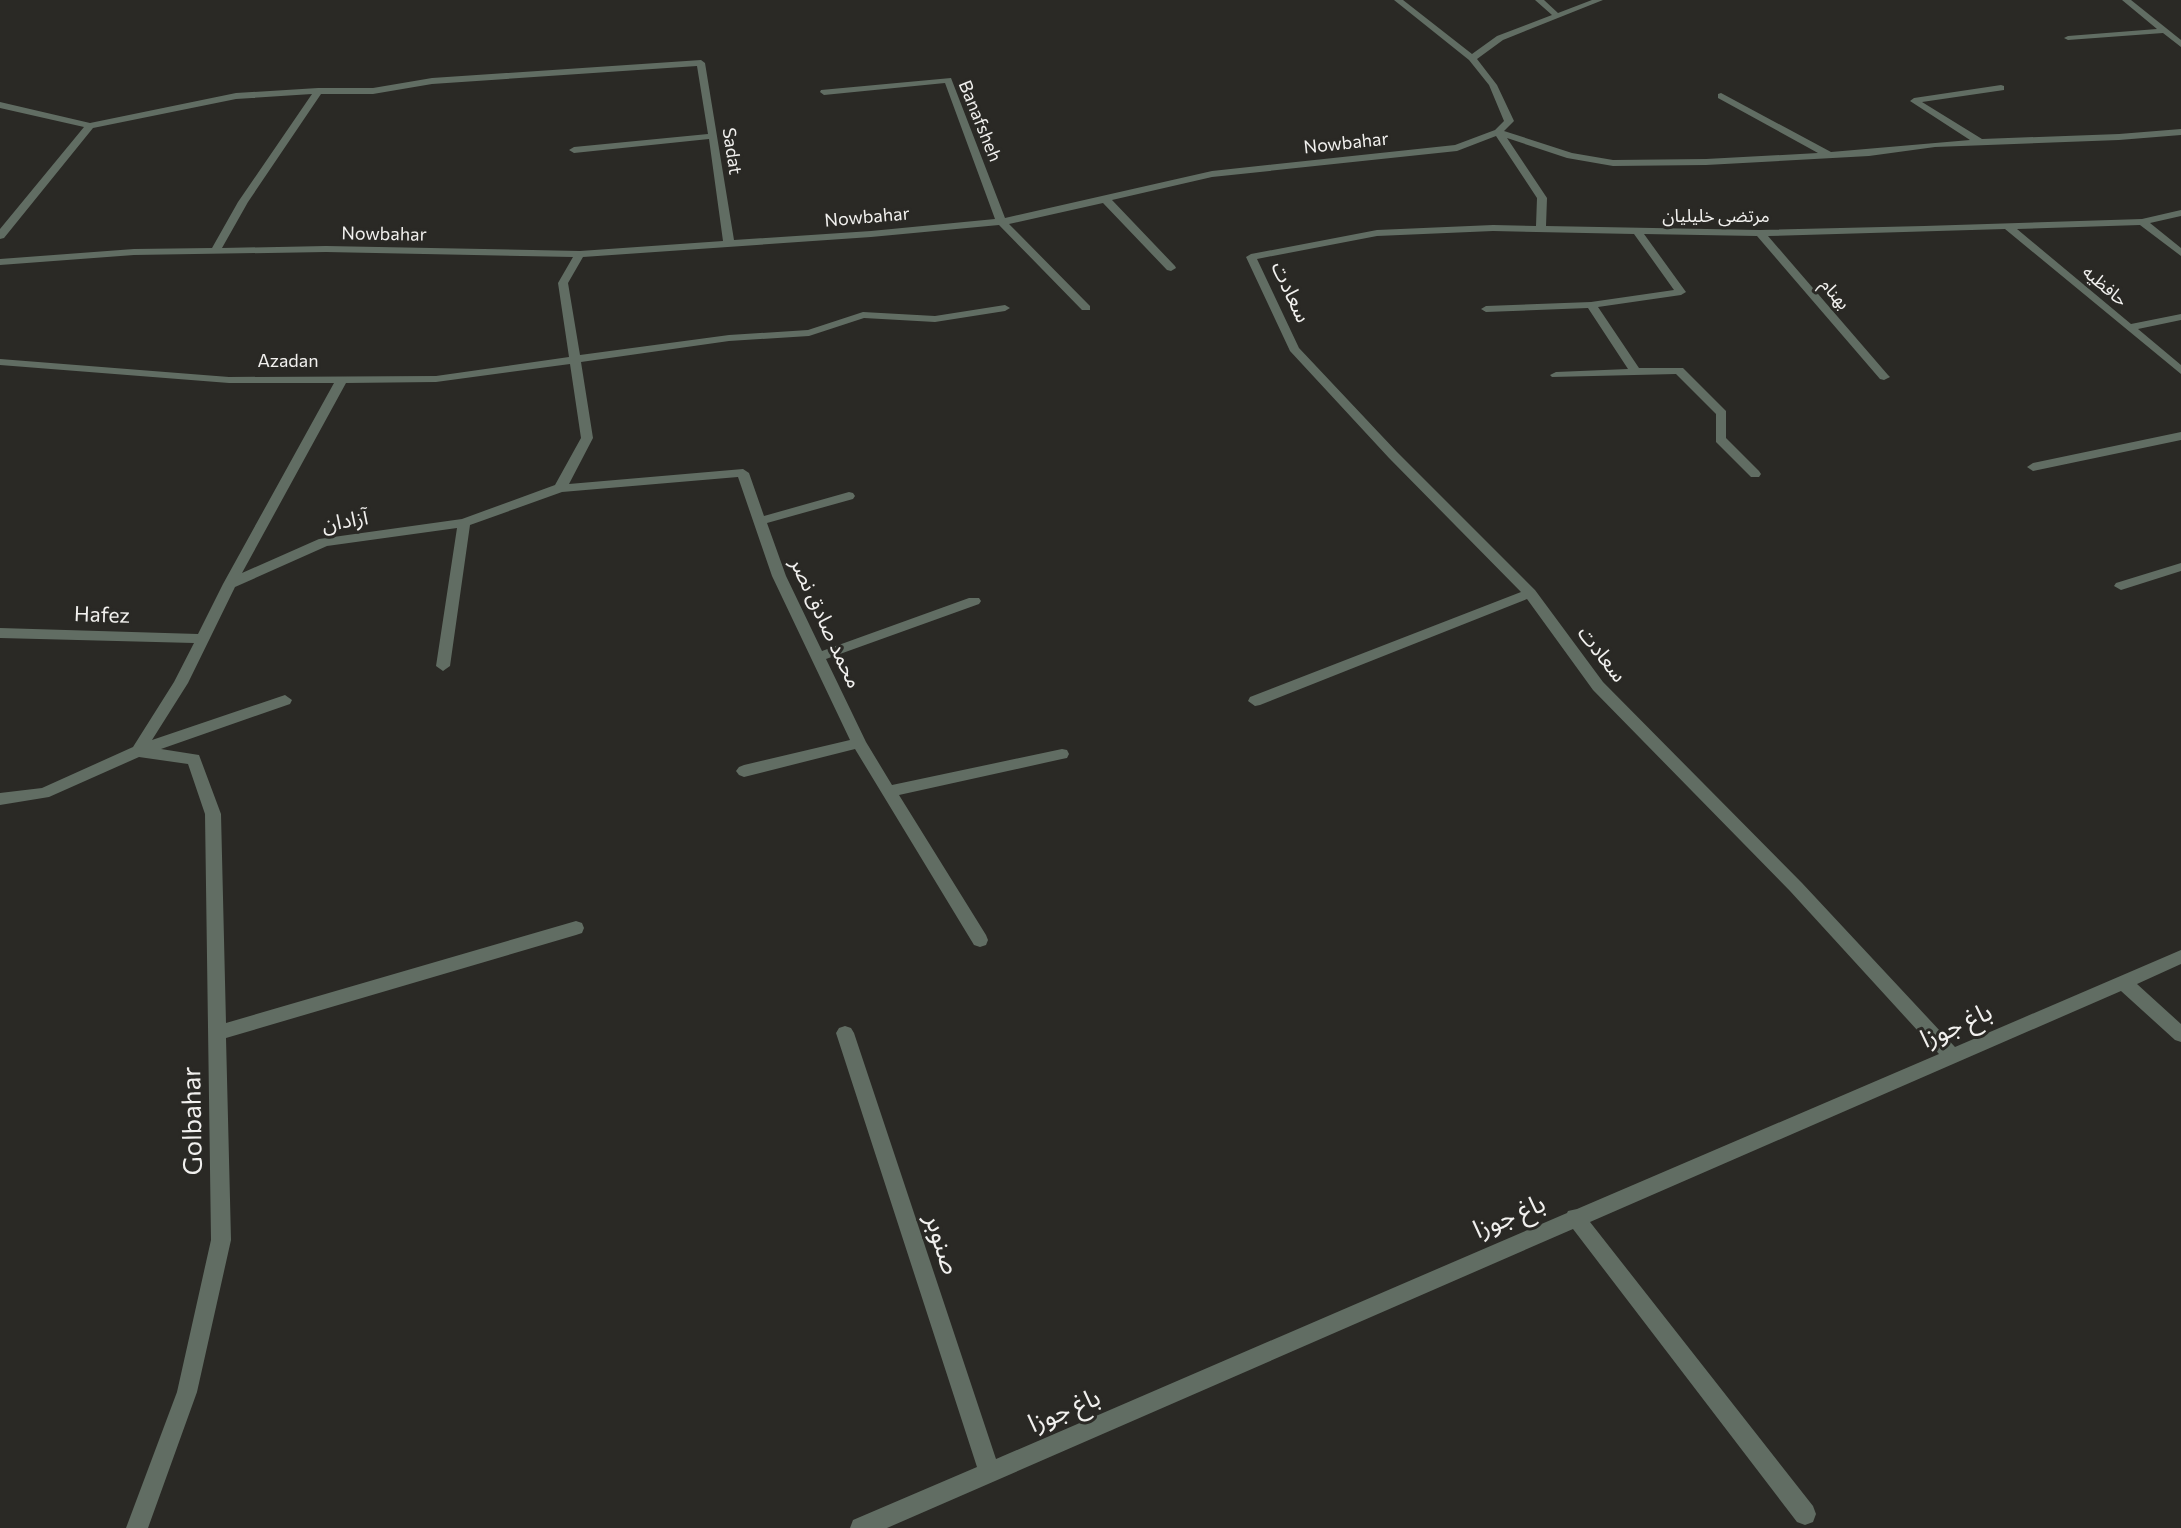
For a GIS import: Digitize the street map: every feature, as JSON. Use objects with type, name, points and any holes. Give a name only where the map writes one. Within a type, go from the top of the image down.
[{"type":"street","points":[[1398,0],[1472,58],[1493,85],[1509,121],[1498,132]]},
{"type":"street","points":[[1539,0],[1557,16]]},
{"type":"street","points":[[1472,58],[1500,38],[1599,0]]},
{"type":"street","points":[[2126,0],[2181,44]]},
{"type":"street","points":[[2068,38],[2163,31]]},
{"type":"street","name":"Sadat","points":[[318,91],[373,91],[432,81],[701,63],[729,238],[728,244]]},
{"type":"street","name":"Banafsheh","points":[[824,92],[948,80],[1001,221]]},
{"type":"street","points":[[1980,142],[1914,101],[2001,88]]},
{"type":"street","points":[[0,105],[90,126],[236,96],[318,91]]},
{"type":"street","points":[[215,250],[243,202],[318,91]]},
{"type":"street","points":[[1721,96],[1830,155]]},
{"type":"street","points":[[0,236],[90,126]]},
{"type":"street","points":[[1498,132],[1570,156],[1613,162],[1706,162],[1869,153],[1935,144],[2119,137],[2181,132]]},
{"type":"street","points":[[1498,132],[1542,198],[1541,230]]},
{"type":"street","name":"Nowbahar","points":[[0,262],[134,252],[215,250],[326,249],[580,254],[871,234],[1001,221],[1212,174],[1457,148],[1498,132]]},
{"type":"street","points":[[574,150],[713,136]]},
{"type":"street","points":[[1105,199],[1171,268]]},
{"type":"street","name":"مرتضی خلیلیان","points":[[1251,257],[1377,233],[1493,228],[1760,233],[2008,227],[2142,222],[2181,213]]},
{"type":"street","points":[[1001,221],[1086,308]]},
{"type":"street","points":[[2142,222],[2181,253]]},
{"type":"street","name":"حافظیه","points":[[2008,227],[2181,371]]},
{"type":"street","points":[[1486,309],[1591,305],[1681,292],[1638,232]]},
{"type":"street","name":"بهنام","points":[[1760,233],[1884,377]]},
{"type":"street","points":[[560,488],[587,438],[563,283],[580,254]]},
{"type":"street","name":"سعادت","points":[[1251,257],[1294,349],[1393,455],[1530,593],[1598,686],[1796,887],[1952,1056]]},
{"type":"street","points":[[1591,305],[1636,372]]},
{"type":"street","name":"Azadan","points":[[0,362],[229,380],[436,379],[729,338],[809,333],[863,315],[935,319],[1005,308]]},
{"type":"street","points":[[2129,328],[2181,317]]},
{"type":"street","points":[[1556,375],[1679,370],[1722,413],[1720,439],[1755,474]]},
{"type":"street","points":[[138,751],[181,683],[230,584],[342,379]]},
{"type":"street","points":[[2033,467],[2181,436]]},
{"type":"street","name":"محمد صادق نصر","points":[[560,488],[742,473],[779,576],[859,743],[980,940]]},
{"type":"street","name":"آزادان","points":[[230,584],[324,542],[464,523],[560,488]]},
{"type":"street","points":[[760,521],[849,496]]},
{"type":"street","points":[[443,666],[464,523]]},
{"type":"street","points":[[2121,586],[2181,567]]},
{"type":"street","points":[[1255,701],[1530,593]]},
{"type":"street","points":[[818,657],[974,601]]},
{"type":"street","name":"Hafez","points":[[0,633],[203,639]]},
{"type":"street","points":[[0,799],[44,793],[138,751],[285,700]]},
{"type":"street","points":[[744,771],[859,743]]},
{"type":"street","name":"Golbahar","points":[[136,1528],[187,1392],[221,1240],[213,814],[194,759],[138,751]]},
{"type":"street","points":[[889,791],[1062,754]]},
{"type":"street","points":[[216,1033],[576,928]]},
{"type":"street","name":"باغ جوزا","points":[[861,1528],[1575,1217],[2181,957]]},
{"type":"street","points":[[2123,982],[2181,1035]]},
{"type":"street","name":"صنوبر","points":[[845,1033],[989,1471]]},
{"type":"street","points":[[1575,1217],[1805,1514]]}]
